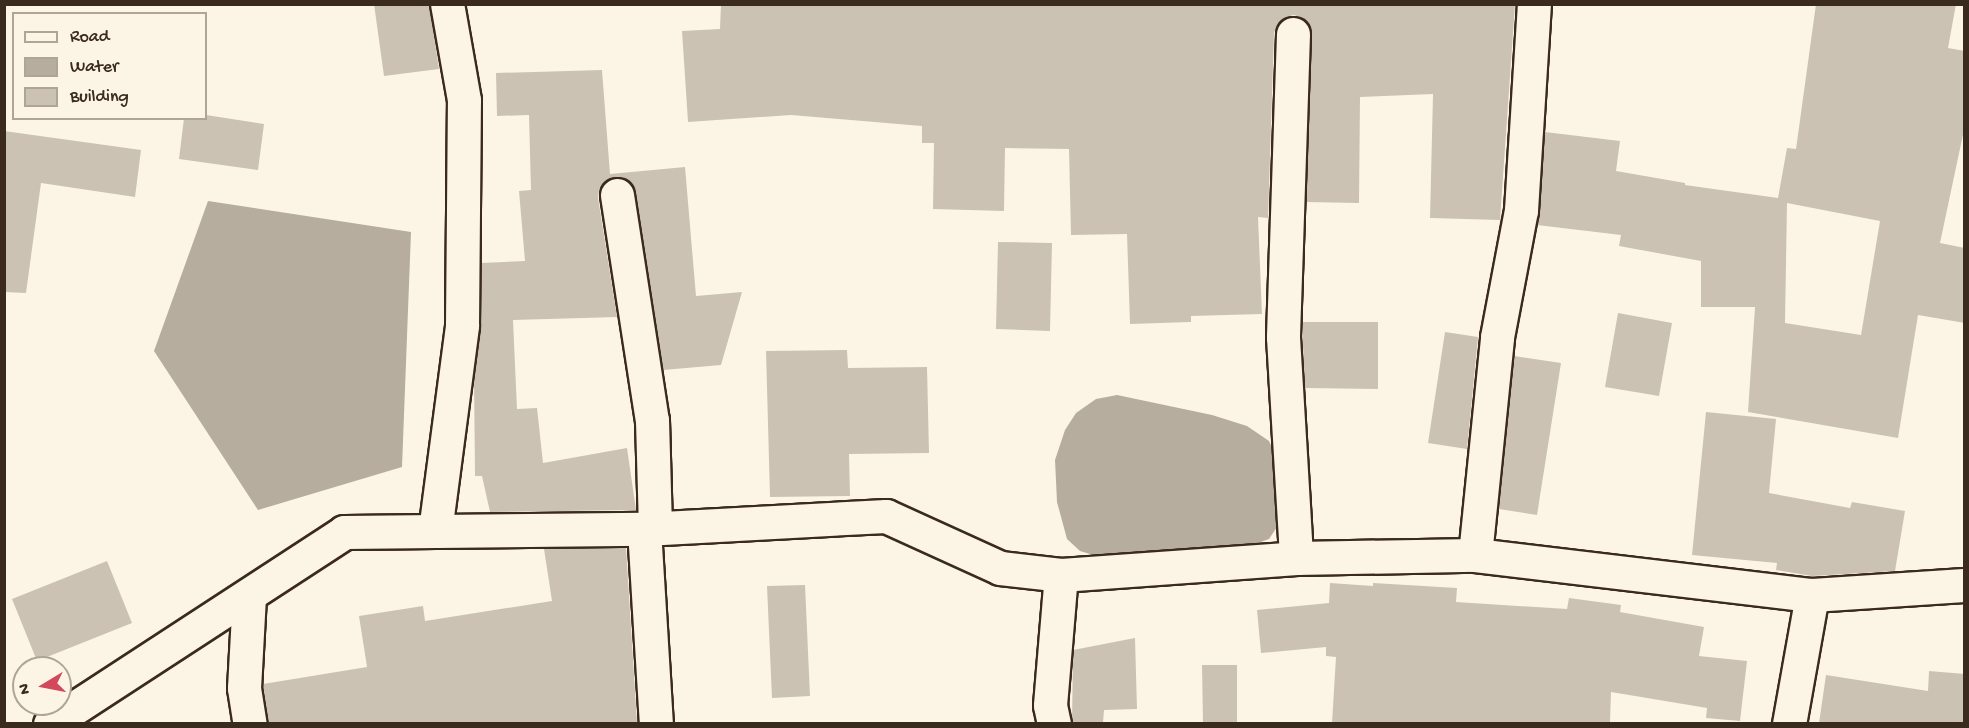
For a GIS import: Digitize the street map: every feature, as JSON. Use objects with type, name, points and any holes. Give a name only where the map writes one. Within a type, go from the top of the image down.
[{"type":"street","points":[[435,531],[462,325],[464,100],[447,4]]},
{"type":"street","points":[[1475,555],[1497,337],[1521,210],[1534,4]]},
{"type":"street","points":[[1293,34],[1283,337],[1296,558]]},
{"type":"street","points":[[617,195],[652,420],[650,529],[656,723]]},
{"type":"street","points":[[50,723],[249,596],[344,532],[650,529],[886,516],[1000,568],[1061,575],[1296,558],[1475,555],[1812,595],[1965,585]]},
{"type":"street","points":[[1054,723],[1050,705],[1061,575]]},
{"type":"street","points":[[1789,723],[1812,595]]},
{"type":"street","points":[[249,596],[244,688],[250,723]]},
{"type":"water","points":[[208,201],[411,232],[402,467],[258,510],[154,351]]},
{"type":"water","points":[[1117,395],[1212,415],[1247,426],[1269,441],[1278,461],[1281,521],[1269,539],[1255,544],[1229,548],[1100,557],[1080,551],[1067,539],[1057,502],[1055,460],[1065,430],[1076,413],[1096,399]]},
{"type":"building","points":[[374,4],[429,4],[439,69],[384,76]]},
{"type":"building","points":[[721,4],[1515,4],[1500,220],[1430,218],[1433,94],[1360,97],[1359,203],[1306,202],[1312,34],[1303,18],[1294,15],[1285,17],[1277,24],[1274,33],[1268,218],[1258,217],[1262,314],[1191,316],[1191,322],[1130,324],[1127,234],[1071,235],[1069,149],[1005,148],[1004,211],[933,209],[934,143],[922,143],[922,126],[791,115],[688,122],[682,31],[720,29]]},
{"type":"building","points":[[1816,4],[1956,4],[1948,48],[1965,51],[1965,125],[1940,243],[1965,248],[1965,323],[1918,315],[1898,438],[1748,412],[1755,307],[1701,307],[1701,261],[1619,246],[1621,235],[1537,225],[1545,132],[1620,141],[1616,171],[1685,183],[1685,185],[1778,198],[1787,148],[1796,149]],"holes":[[[1787,203],[1880,221],[1861,335],[1785,323]]]},
{"type":"building","points":[[602,70],[610,174],[685,167],[696,296],[742,292],[721,365],[663,370],[635,192],[631,183],[623,177],[614,177],[605,181],[599,189],[598,198],[617,317],[513,320],[517,409],[537,408],[543,463],[627,448],[636,510],[490,512],[482,476],[475,476],[474,376],[481,325],[481,263],[525,261],[519,191],[531,190],[529,115],[497,116],[496,73]]},
{"type":"building","points":[[207,115],[264,124],[258,170],[179,159],[184,120],[207,120]]},
{"type":"building","points":[[4,131],[141,150],[135,197],[41,183],[26,293],[4,292]]},
{"type":"building","points":[[998,242],[1052,243],[1050,331],[996,329]]},
{"type":"building","points":[[1618,313],[1672,323],[1659,396],[1605,387]]},
{"type":"building","points":[[1302,322],[1378,322],[1378,389],[1305,388]]},
{"type":"building","points":[[1445,332],[1478,337],[1467,449],[1428,443]]},
{"type":"building","points":[[847,350],[848,368],[927,367],[929,453],[849,454],[850,496],[770,497],[766,351]]},
{"type":"building","points":[[1514,356],[1561,363],[1537,515],[1499,509]]},
{"type":"building","points":[[1706,412],[1776,419],[1769,493],[1850,508],[1852,502],[1905,511],[1895,571],[1812,576],[1776,570],[1777,563],[1692,555]]},
{"type":"building","points":[[626,548],[637,723],[269,723],[263,684],[367,667],[359,616],[423,606],[425,621],[552,601],[544,549]]},
{"type":"building","points":[[107,561],[132,623],[50,656],[35,656],[12,599]]},
{"type":"building","points":[[1330,583],[1457,588],[1456,602],[1567,609],[1569,598],[1621,605],[1620,612],[1704,627],[1699,656],[1747,661],[1740,721],[1706,718],[1707,708],[1611,692],[1610,723],[1332,723],[1336,657],[1326,656],[1326,647],[1261,653],[1257,610],[1329,603]]},
{"type":"building","points":[[805,585],[810,696],[772,698],[767,586]]},
{"type":"building","points":[[1135,638],[1137,709],[1104,710],[1103,723],[1072,723],[1073,650]]},
{"type":"building","points":[[1202,665],[1237,665],[1237,723],[1203,723]]},
{"type":"building","points":[[1929,671],[1965,674],[1965,723],[1819,723],[1826,675],[1928,691]]}]
